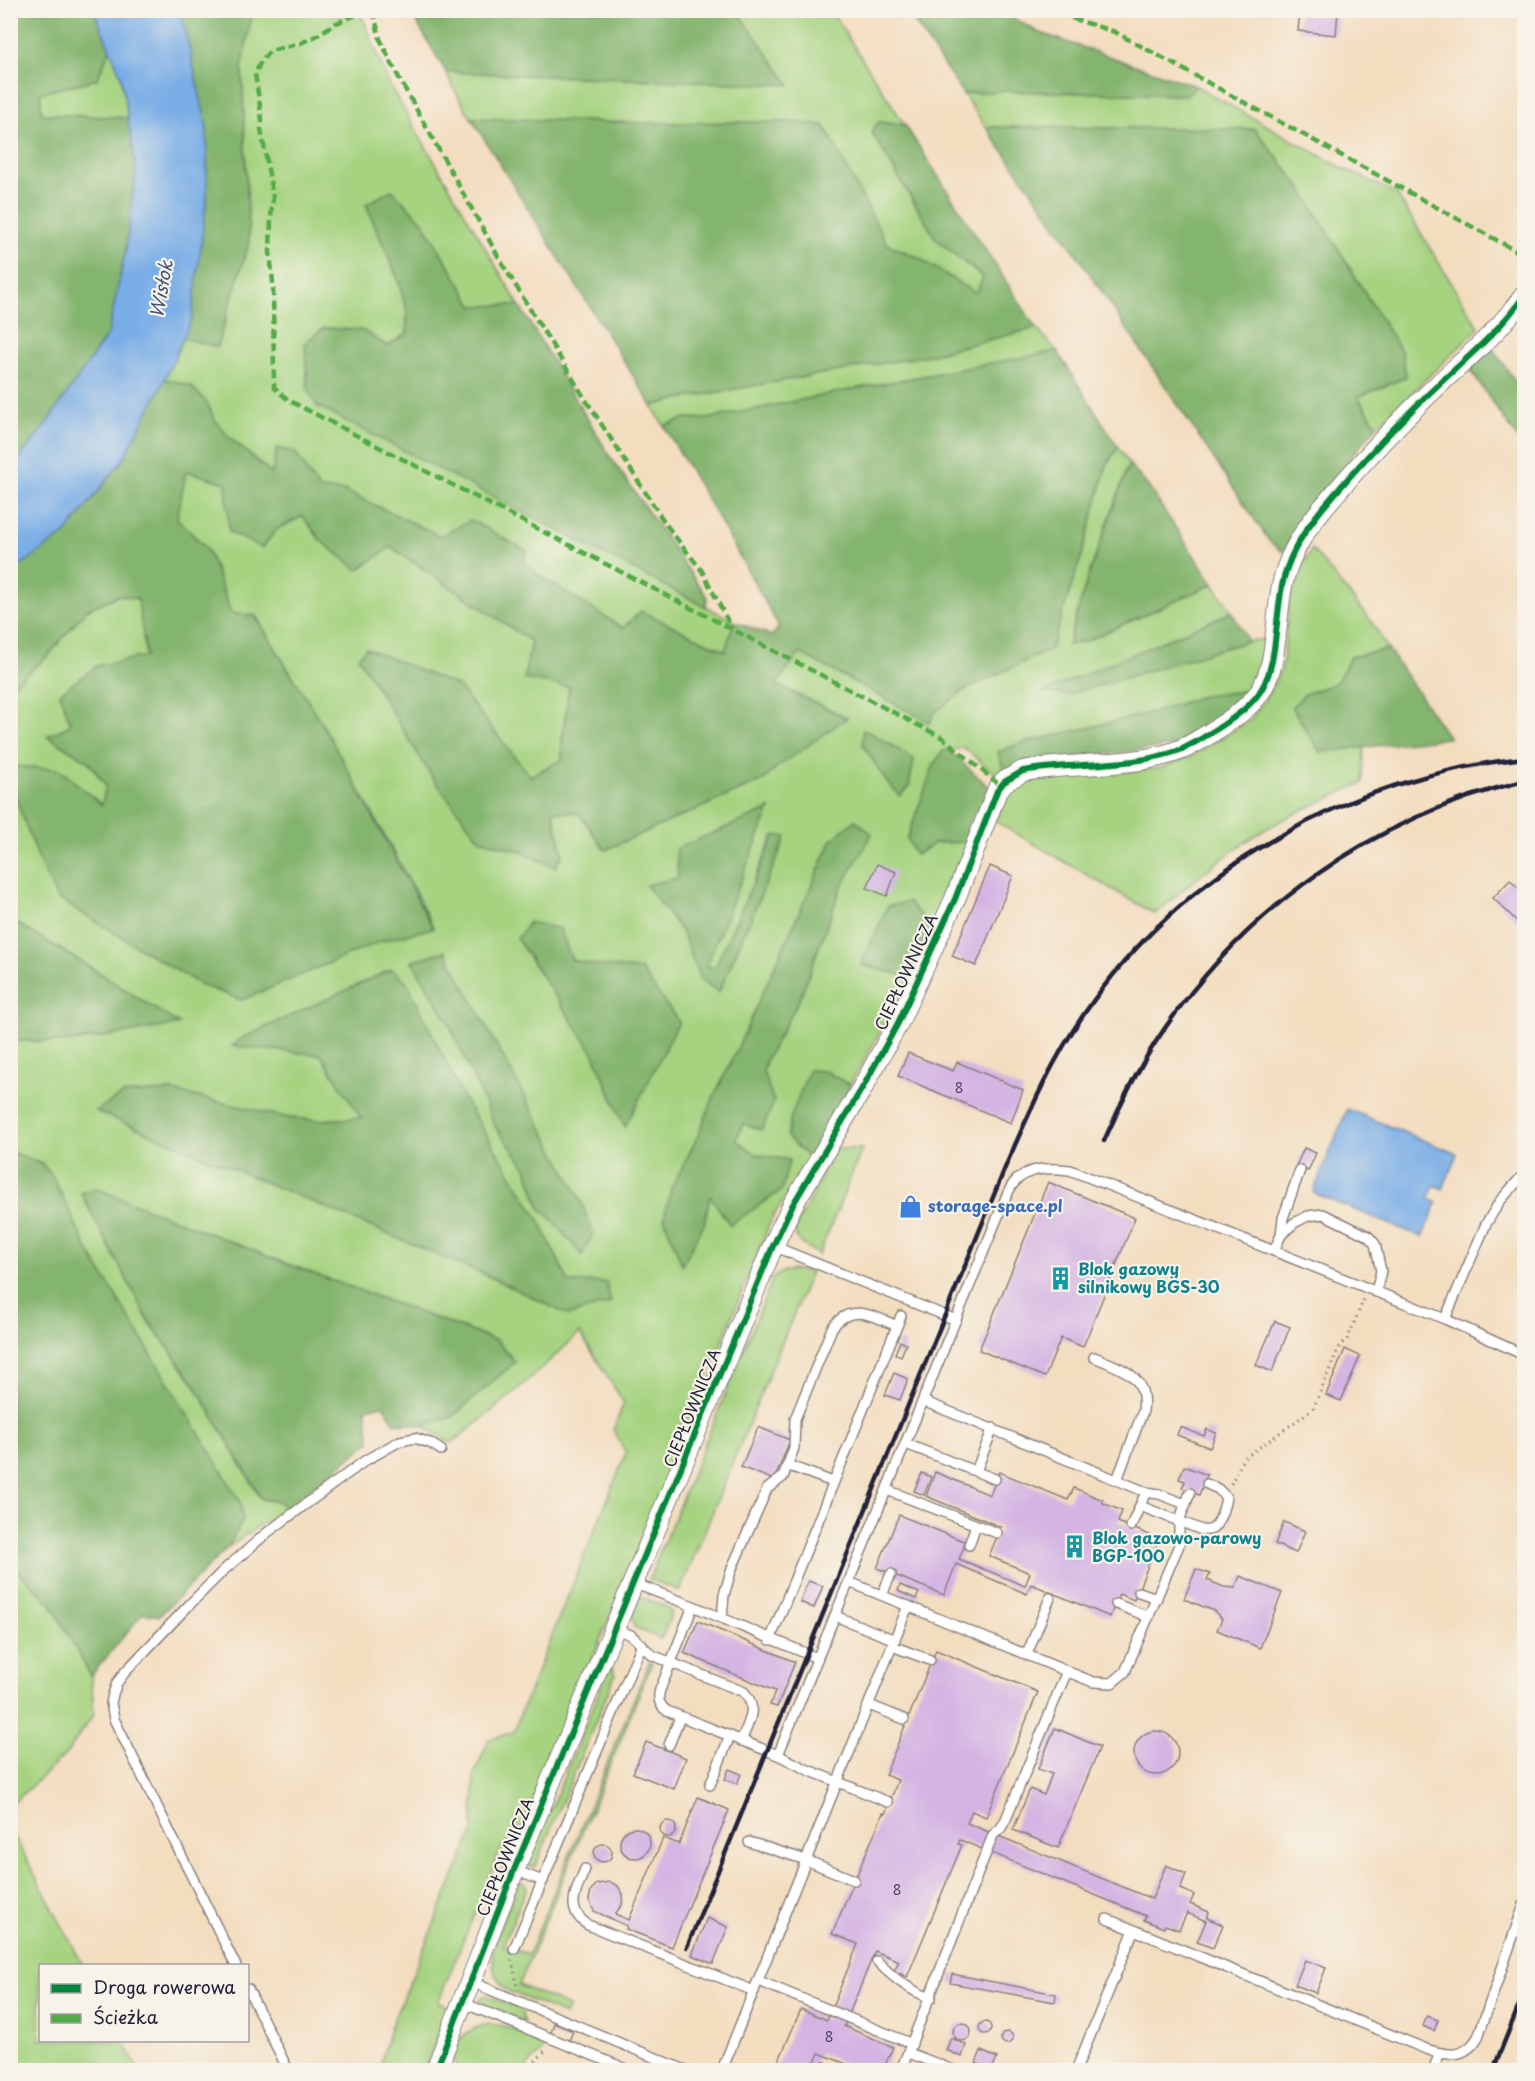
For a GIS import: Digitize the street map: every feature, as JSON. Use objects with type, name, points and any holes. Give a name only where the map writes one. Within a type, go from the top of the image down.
[{"type":"street","name":"CIEPŁOWNICZA","points":[[435,2070],[514,1870],[773,1246],[792,1206],[898,1023],[955,899],[997,791],[1012,776],[1023,771],[1160,756],[1183,749],[1247,708],[1260,696],[1271,670],[1281,586],[1286,568],[1319,512],[1390,432],[1469,358],[1508,317],[1524,296]]},
{"type":"lane","points":[[778,1755],[1001,1209],[1013,1184],[1031,1171],[1049,1168],[1070,1170],[1445,1319],[1524,1355]]},
{"type":"lane","points":[[1274,1251],[1300,1170]]},
{"type":"lane","points":[[1445,1319],[1489,1218],[1500,1201],[1524,1174]]},
{"type":"lane","points":[[1281,1235],[1294,1223],[1308,1216],[1323,1214],[1368,1236],[1375,1244],[1381,1276],[1372,1291]]},
{"type":"lane","points":[[773,1246],[956,1320]]},
{"type":"lane","points":[[722,1618],[724,1595],[732,1568],[768,1489],[783,1477],[794,1448],[795,1419],[828,1335],[836,1321],[843,1316],[857,1312],[874,1316],[897,1326]]},
{"type":"lane","points":[[770,1640],[901,1316]]},
{"type":"lane","points":[[1094,1357],[1125,1370],[1137,1379],[1145,1400],[1117,1480]]},
{"type":"lane","points":[[922,1401],[1146,1492],[1159,1494],[1185,1504]]},
{"type":"lane","points":[[976,1471],[993,1428]]},
{"type":"lane","points":[[236,1964],[114,1719],[111,1704],[117,1683],[224,1570],[321,1491],[366,1460],[400,1442],[415,1438],[441,1450]]},
{"type":"lane","points":[[906,1444],[995,1479]]},
{"type":"lane","points":[[787,1465],[833,1482]]},
{"type":"lane","points":[[1140,1506],[1202,1530],[1213,1528],[1226,1502],[1226,1497],[1218,1489],[1207,1484]]},
{"type":"lane","points":[[887,1490],[997,1533]]},
{"type":"lane","points":[[1131,1526],[1146,1492]]},
{"type":"lane","points":[[849,1582],[1067,1671],[1102,1684],[1112,1683],[1125,1672],[1179,1545],[1179,1521],[1190,1493]]},
{"type":"lane","points":[[969,1545],[976,1525]]},
{"type":"lane","points":[[882,1595],[891,1574]]},
{"type":"lane","points":[[633,1583],[817,1658]]},
{"type":"lane","points":[[1139,1592],[1157,1598]]},
{"type":"lane","points":[[1027,1654],[1050,1598]]},
{"type":"lane","points":[[1116,1604],[1149,1617]]},
{"type":"lane","points":[[693,1606],[658,1695],[662,1708],[888,1802]]},
{"type":"lane","points":[[722,2070],[908,1606]]},
{"type":"lane","points":[[835,1616],[930,1660]]},
{"type":"lane","points":[[615,1629],[631,1635],[652,1655],[744,1692],[749,1698],[752,1711],[741,1741]]},
{"type":"lane","points":[[514,1949],[642,1644]]},
{"type":"lane","points":[[901,2070],[993,1835],[1006,1819],[1067,1671]]},
{"type":"lane","points":[[869,1705],[904,1719]]},
{"type":"lane","points":[[669,1745],[680,1717]]},
{"type":"lane","points":[[710,1785],[730,1736]]},
{"type":"lane","points":[[748,1842],[807,1860],[854,1880]]},
{"type":"lane","points":[[585,1869],[574,1900],[576,1915],[581,1920],[639,1946],[754,1991]]},
{"type":"lane","points":[[514,1870],[543,1881]]},
{"type":"lane","points":[[1107,1919],[1440,2054],[1450,2054],[1467,2050],[1478,2037],[1524,1905]]},
{"type":"lane","points":[[1076,2070],[1134,1930]]},
{"type":"lane","points":[[877,1961],[917,1993],[931,1998]]},
{"type":"lane","points":[[469,1981],[684,2070]]},
{"type":"lane","points":[[759,1981],[910,2048],[948,2069]]},
{"type":"lane","points":[[249,1991],[288,2070]]},
{"type":"lane","points":[[461,2002],[629,2070]]},
{"type":"lane","points":[[1433,2070],[1440,2054]]},
{"type":"path","points":[[1226,1497],[1237,1469],[1244,1459],[1313,1409],[1336,1352],[1347,1340],[1372,1291]]},
{"type":"path","points":[[514,1949],[513,1968],[517,1987]]},
{"type":"path","points":[[527,2070],[550,2048]]},
{"type":"green space","points":[[11,11],[94,11],[110,49],[97,79],[40,93],[42,114],[128,118],[136,169],[126,249],[108,334],[46,424],[11,469]]},
{"type":"green space","points":[[181,11],[252,11],[242,69],[249,242],[217,347],[183,338],[192,318],[207,128]]},
{"type":"green space","points":[[252,11],[360,11],[390,86],[519,305],[473,306],[450,268],[391,191],[366,205],[398,279],[407,311],[407,334],[387,346],[362,330],[324,328],[305,343],[308,389],[317,406],[734,621],[726,651],[641,612],[624,629],[538,575],[524,561],[527,551],[440,536],[345,491],[318,489],[273,475],[228,436],[215,420],[207,403],[191,386],[165,379],[183,338],[217,347],[249,242],[242,69]]},
{"type":"green space","points":[[410,11],[737,11],[790,85],[446,72]]},
{"type":"green space","points":[[737,11],[831,11],[905,125],[879,122],[871,131],[936,239],[983,278],[976,294],[919,258],[887,244],[824,125],[784,122],[646,123],[471,118],[446,72],[789,85]]},
{"type":"green space","points":[[907,11],[1001,11],[1038,32],[1196,86],[1186,95],[1001,91],[963,94]]},
{"type":"green space","points":[[110,49],[121,76],[128,118],[42,114],[40,93],[97,79]]},
{"type":"green space","points":[[1196,86],[1344,169],[1396,193],[1479,328],[1377,426],[1358,397],[1406,377],[1402,353],[1300,187],[1255,129],[986,127],[963,94],[1001,91],[1186,95]]},
{"type":"green space","points":[[471,118],[646,123],[784,122],[824,125],[887,244],[919,258],[976,293],[983,277],[936,239],[871,131],[879,122],[905,125],[1036,328],[924,356],[678,399],[652,406]]},
{"type":"green space","points":[[986,127],[1255,129],[1300,187],[1402,353],[1406,377],[1358,397],[1377,426],[1315,502],[1283,552],[1269,541],[1080,259]]},
{"type":"green space","points":[[392,190],[423,222],[473,306],[519,305],[611,458],[707,597],[706,607],[317,406],[308,389],[305,343],[324,328],[362,330],[387,346],[407,334],[407,311],[398,279],[366,204]]},
{"type":"green space","points":[[1036,328],[1057,351],[707,419],[687,418],[664,426],[652,406],[678,399],[924,356]]},
{"type":"green space","points":[[1493,349],[1524,394],[1524,447],[1470,370]]},
{"type":"green space","points":[[1057,351],[1118,447],[1107,465],[1082,555],[1051,649],[965,690],[934,713],[930,723],[800,653],[776,685],[847,718],[776,768],[765,779],[605,850],[579,813],[553,811],[563,854],[555,867],[520,851],[479,839],[432,777],[358,657],[366,648],[458,686],[530,776],[562,760],[569,687],[524,679],[531,641],[391,547],[358,570],[321,541],[303,516],[277,529],[262,548],[229,532],[226,483],[186,471],[177,519],[206,548],[231,613],[255,616],[326,730],[433,928],[381,941],[242,1000],[199,984],[57,898],[41,865],[11,786],[11,766],[59,769],[102,805],[106,785],[88,761],[47,736],[71,725],[60,693],[97,666],[146,656],[138,599],[119,595],[86,610],[47,657],[11,687],[11,572],[66,533],[124,458],[165,379],[191,386],[207,403],[215,420],[228,436],[272,474],[277,448],[295,452],[319,489],[345,491],[440,536],[471,520],[527,551],[524,561],[538,575],[623,628],[641,611],[725,651],[734,621],[772,636],[779,627],[664,426],[687,418],[707,419]]},
{"type":"green space","points":[[1118,447],[1129,464],[1087,580],[1068,644],[1086,641],[1213,584],[1232,612],[1045,692],[1200,655],[1248,641],[1266,639],[1251,690],[1203,696],[1154,712],[999,752],[1004,771],[994,773],[964,748],[943,751],[916,855],[935,843],[967,842],[932,928],[908,902],[888,906],[861,965],[911,977],[850,1085],[825,1071],[811,1160],[772,1218],[523,1825],[501,1849],[438,2002],[449,2007],[424,2070],[379,2070],[390,2028],[473,1832],[474,1775],[489,1739],[514,1732],[626,1453],[613,1430],[624,1403],[580,1333],[517,1390],[451,1443],[422,1425],[452,1417],[515,1362],[497,1341],[290,1265],[95,1188],[81,1193],[147,1318],[195,1385],[261,1499],[280,1502],[284,1509],[227,1548],[243,1520],[239,1501],[88,1250],[53,1177],[42,1164],[11,1152],[11,1041],[72,1042],[178,1024],[98,972],[11,920],[10,786],[17,802],[199,984],[241,1000],[381,941],[433,927],[370,809],[256,616],[231,613],[206,548],[176,519],[186,470],[226,483],[262,548],[277,529],[303,516],[321,541],[390,547],[531,641],[569,687],[562,760],[530,776],[458,686],[520,851],[555,867],[563,854],[553,811],[579,813],[605,850],[765,779],[776,768],[846,717],[776,685],[800,652],[930,722],[933,713],[965,690],[1051,649],[1107,465]],"holes":[[[769,810],[706,966],[715,968],[774,835],[719,991],[700,979],[682,932],[647,885],[679,878],[676,849]],[[856,820],[872,834],[840,890],[800,998],[766,1060],[763,1072],[774,1102],[743,1124],[736,1140],[756,1154],[789,1160],[731,1224],[710,1195],[704,1224],[682,1264],[664,1218],[715,1094],[832,840]],[[559,929],[572,960],[595,965],[624,1126],[593,1052],[517,939]],[[445,951],[580,1198],[582,1255],[540,1208],[526,1167],[447,1019],[413,962]],[[321,1055],[464,1099],[538,1218],[569,1283],[606,1282],[569,1315],[488,1276],[97,1111],[123,1094],[172,1091],[289,1118],[317,1120],[362,1118]]]},
{"type":"green space","points":[[1129,464],[1147,485],[1213,584],[1086,641],[1068,645],[1087,580]]},
{"type":"green space","points":[[1312,549],[1371,621],[1388,649],[1351,657],[1336,683],[1305,694],[1292,707],[1320,752],[1364,747],[1363,783],[1291,816],[1250,839],[1213,865],[1155,914],[996,822],[1012,784],[1161,768],[1192,756],[1250,720],[1266,698],[1282,667],[1294,578]]},
{"type":"green space","points":[[119,595],[138,599],[146,657],[97,666],[71,725],[47,736],[88,761],[106,786],[102,805],[59,769],[11,766],[10,687],[47,657],[86,610]]},
{"type":"green space","points":[[1232,612],[1248,641],[1067,695],[1043,692]]},
{"type":"green space","points":[[1388,649],[1449,738],[1320,752],[1292,707],[1305,694],[1336,683],[1351,657]]},
{"type":"green space","points":[[1251,690],[1173,746],[1100,755],[1034,759],[1004,771],[998,752],[1019,744],[1154,712],[1203,696]]},
{"type":"green space","points":[[863,730],[914,759],[909,787],[900,796],[886,781],[863,745]]},
{"type":"green space","points":[[949,750],[989,787],[967,842],[935,843],[915,855],[907,839],[934,764],[943,751]]},
{"type":"green space","points":[[770,809],[706,966],[715,967],[775,835],[786,837],[719,992],[700,979],[682,932],[646,885],[678,878],[676,849]]},
{"type":"green space","points":[[855,820],[872,834],[840,890],[800,998],[766,1060],[763,1072],[774,1102],[762,1130],[743,1124],[736,1140],[756,1154],[789,1160],[782,1190],[730,1225],[710,1196],[704,1224],[682,1265],[664,1218],[671,1189],[697,1138],[832,840]]},
{"type":"green space","points":[[908,902],[932,928],[911,977],[861,965],[888,906]]},
{"type":"green space","points":[[11,920],[179,1024],[72,1042],[11,1041]]},
{"type":"green space","points":[[529,922],[560,929],[572,960],[641,970],[679,1022],[625,1127],[593,1052],[517,939]]},
{"type":"green space","points":[[445,951],[580,1198],[593,1234],[582,1255],[540,1208],[526,1167],[496,1128],[447,1019],[412,961]]},
{"type":"green space","points":[[392,969],[407,982],[464,1099],[538,1218],[569,1283],[606,1282],[611,1303],[569,1315],[488,1276],[96,1111],[123,1094],[172,1091],[289,1118],[317,1120],[361,1118],[321,1055],[232,1046],[244,1037]]},
{"type":"green space","points":[[809,1070],[825,1071],[850,1085],[811,1160],[787,1137],[791,1116]]},
{"type":"green space","points":[[836,1149],[862,1149],[819,1255],[799,1242],[794,1231]]},
{"type":"green space","points":[[11,1152],[42,1164],[53,1177],[88,1250],[240,1501],[243,1520],[227,1548],[159,1616],[143,1613],[91,1676],[51,1604],[11,1564]]},
{"type":"green space","points":[[95,1188],[290,1265],[497,1341],[515,1362],[452,1417],[422,1425],[395,1423],[383,1405],[366,1408],[370,1442],[284,1509],[280,1502],[262,1499],[195,1385],[147,1318],[81,1193]]},
{"type":"green space","points":[[784,1271],[811,1272],[680,1591],[649,1579],[773,1278]]},
{"type":"green space","points":[[11,1564],[51,1604],[91,1676],[94,1714],[67,1753],[11,1805]]},
{"type":"green space","points":[[639,1596],[667,1607],[672,1613],[661,1639],[634,1627],[632,1616]]},
{"type":"green space","points":[[649,1663],[652,1663],[519,1985],[569,2006],[565,2015],[506,1990],[497,1978],[493,1966],[496,1938],[519,1884],[522,1882],[526,1884],[527,1887],[503,1945],[528,1955]]},
{"type":"green space","points":[[612,1668],[615,1675],[535,1867],[531,1868],[529,1862],[608,1670]]},
{"type":"green space","points":[[11,1830],[82,1964],[39,1964],[39,2042],[124,2042],[139,2070],[11,2070]]},
{"type":"green space","points":[[485,1995],[521,2009],[524,2022],[482,2005],[480,1998]]},
{"type":"green space","points":[[488,2024],[505,2026],[546,2042],[543,2049],[524,2070],[459,2070],[453,2054],[459,2040],[472,2030]]},
{"type":"water","name":"Wisłok","points":[[94,11],[181,11],[207,128],[207,196],[192,318],[165,379],[124,458],[66,533],[11,572],[11,469],[46,424],[108,334],[126,249],[136,169],[121,76]]},
{"type":"water","points":[[1347,1109],[1457,1154],[1443,1189],[1434,1185],[1429,1198],[1437,1203],[1422,1237],[1313,1193]]},
{"type":"building","points":[[1300,10],[1338,10],[1336,35],[1298,31]]},
{"type":"building","points":[[877,864],[896,872],[887,896],[867,888]]},
{"type":"building","points":[[990,866],[1013,876],[976,966],[952,956]]},
{"type":"building","points":[[1510,880],[1524,893],[1524,928],[1493,898]]},
{"type":"building","points":[[908,1053],[953,1071],[957,1062],[1023,1090],[1011,1123],[898,1076]]},
{"type":"building","points":[[1304,1148],[1316,1153],[1308,1171],[1296,1166]]},
{"type":"building","name":"Blok gazowy silnikowy BGS-30","points":[[1048,1182],[1135,1218],[1083,1347],[1061,1338],[1045,1377],[979,1350]]},
{"type":"building","points":[[1275,1321],[1290,1327],[1272,1372],[1256,1365]]},
{"type":"building","points":[[900,1341],[906,1344],[901,1356],[895,1354]]},
{"type":"building","points":[[1345,1349],[1360,1356],[1341,1401],[1326,1395]]},
{"type":"building","points":[[894,1373],[908,1379],[900,1400],[885,1395]]},
{"type":"building","points":[[758,1427],[790,1440],[774,1480],[741,1467]]},
{"type":"building","points":[[1180,1427],[1204,1436],[1207,1429],[1216,1433],[1210,1448],[1177,1435]]},
{"type":"building","points":[[1184,1466],[1207,1475],[1199,1495],[1182,1488],[1185,1481],[1179,1479]]},
{"type":"building","name":"Blok gazowo-parowy BGP-100","points":[[935,1472],[990,1495],[999,1472],[1068,1500],[1074,1488],[1122,1511],[1118,1522],[1159,1539],[1134,1600],[1119,1594],[1110,1617],[1031,1584],[1027,1594],[956,1564],[944,1595],[877,1568],[899,1515],[966,1542],[959,1559],[1025,1586],[1030,1573],[989,1556],[1001,1527],[926,1496]]},
{"type":"building","points":[[922,1473],[931,1477],[924,1495],[914,1491]]},
{"type":"building","points":[[1284,1522],[1305,1531],[1296,1553],[1275,1544]]},
{"type":"building","points":[[1196,1569],[1210,1574],[1207,1580],[1224,1587],[1235,1588],[1240,1576],[1282,1593],[1260,1648],[1217,1630],[1222,1619],[1214,1611],[1184,1599]]},
{"type":"building","points":[[808,1581],[823,1586],[814,1608],[800,1602]]},
{"type":"building","points":[[900,1585],[919,1593],[916,1599],[898,1591]]},
{"type":"building","points":[[698,1621],[795,1662],[777,1707],[770,1705],[775,1691],[684,1653]]},
{"type":"building","points":[[936,1650],[1038,1692],[986,1817],[972,1811],[967,1823],[1152,1899],[1166,1865],[1186,1874],[1180,1889],[1194,1895],[1190,1904],[1209,1912],[1207,1918],[1223,1925],[1213,1948],[1197,1942],[1206,1921],[1187,1913],[1179,1930],[1165,1925],[1164,1928],[1144,1920],[1146,1916],[960,1840],[958,1844],[962,1845],[907,1977],[894,1971],[899,1961],[875,1951],[844,2026],[893,2047],[883,2070],[847,2070],[849,2065],[819,2053],[811,2070],[775,2070],[801,2009],[827,2020],[858,1944],[832,1934],[898,1780],[885,1775]]},
{"type":"building","points":[[1055,1728],[1100,1747],[1058,1848],[1013,1830],[1030,1789],[1044,1795],[1052,1774],[1038,1769]]},
{"type":"building","points":[[1156,1731],[1171,1738],[1178,1753],[1171,1768],[1156,1775],[1141,1768],[1134,1753],[1141,1738]]},
{"type":"building","points":[[646,1742],[686,1758],[674,1789],[633,1773]]},
{"type":"building","points":[[729,1769],[741,1774],[737,1784],[725,1779]]},
{"type":"building","points":[[698,1797],[729,1810],[672,1947],[626,1929],[627,1926],[594,1911],[589,1900],[591,1890],[597,1884],[610,1882],[618,1886],[623,1895],[622,1905],[615,1914],[629,1920],[663,1838],[679,1844]]},
{"type":"building","points":[[665,1821],[671,1821],[676,1829],[674,1835],[665,1837],[660,1832],[660,1826]]},
{"type":"building","points":[[635,1828],[646,1832],[650,1843],[646,1854],[635,1858],[624,1854],[620,1843],[624,1832]]},
{"type":"building","points":[[603,1844],[609,1847],[612,1853],[609,1859],[603,1862],[597,1859],[594,1853],[597,1847]]},
{"type":"building","points":[[707,1918],[728,1927],[713,1964],[692,1955]]},
{"type":"building","points":[[1305,1960],[1326,1968],[1316,1993],[1295,1985]]},
{"type":"building","points":[[952,1974],[1056,1994],[1055,2002],[950,1983]]},
{"type":"building","points":[[1427,2016],[1438,2020],[1434,2031],[1423,2026]]},
{"type":"building","points":[[987,2022],[991,2028],[987,2034],[983,2034],[979,2026]]},
{"type":"building","points":[[554,2023],[573,2031],[569,2041],[551,2033]]},
{"type":"building","points":[[962,2023],[968,2026],[971,2032],[968,2038],[962,2041],[956,2038],[953,2032],[956,2026]]},
{"type":"building","points":[[1009,2032],[1013,2038],[1009,2044],[1005,2044],[1001,2036]]},
{"type":"building","points":[[951,2038],[966,2045],[962,2057],[946,2050]]},
{"type":"building","points":[[981,2051],[997,2058],[992,2069],[976,2063]]},
{"type":"railway","points":[[687,1947],[1007,1163],[1033,1105],[1072,1031],[1124,962],[1170,915],[1221,873],[1276,838],[1335,809],[1396,785],[1459,768],[1524,758]]},
{"type":"railway","points":[[1104,1141],[1122,1102],[1157,1040],[1191,993],[1229,950],[1270,911],[1316,875],[1364,844],[1415,818],[1469,797],[1524,781]]},
{"type":"railway","points":[[1493,2070],[1524,1993]]},
{"type":"marked path","points":[[368,10],[334,24],[301,43],[270,51],[261,61],[255,74],[262,119],[261,129],[273,197],[270,253],[273,282],[274,387],[288,400],[943,738],[1001,786]]},
{"type":"marked path","points":[[373,10],[380,39],[399,78],[503,265],[667,526],[702,571],[732,629]]},
{"type":"marked path","points":[[1046,10],[1115,32],[1524,255]]},
{"type":"cycle path","points":[[436,2070],[514,1870],[773,1246],[792,1206],[898,1023],[955,899],[997,791],[1004,782],[1023,771],[1142,760],[1162,756],[1191,745],[1244,710],[1259,694],[1272,663],[1284,576],[1308,527],[1378,445],[1473,353],[1524,296]]},
{"type":"place","name":"storage-space.pl","points":[[910,1206]]},
{"type":"place","name":"Blok gazowy silnikowy BGS-30","points":[[1060,1278]]},
{"type":"place","name":"Blok gazowo-parowy BGP-100","points":[[1074,1547]]}]
